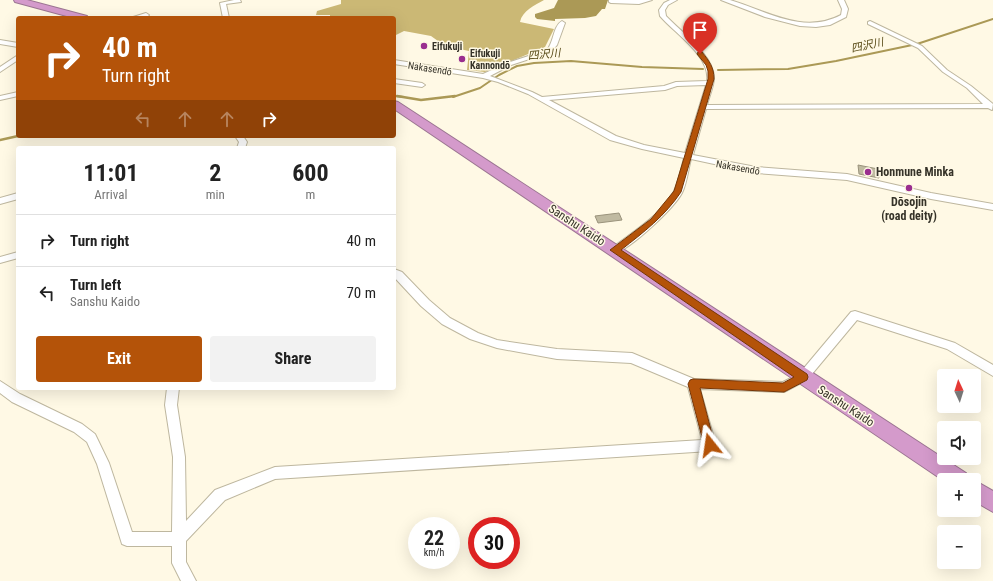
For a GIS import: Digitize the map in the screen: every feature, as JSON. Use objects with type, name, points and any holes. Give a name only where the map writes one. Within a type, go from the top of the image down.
[{"type":"highway","points":[[18,0],[77,16]]},
{"type":"highway","name":"Sanshu Kaido","points":[[396,105],[948,473]]},
{"type":"highway","points":[[981,494],[993,502]]},
{"type":"street","points":[[226,16],[223,3],[238,2],[237,0]]},
{"type":"street","points":[[611,1],[639,2],[649,0]]},
{"type":"street","points":[[614,250],[654,220],[674,198],[683,178],[710,83],[711,71],[705,60],[663,16],[663,7],[674,0]]},
{"type":"street","points":[[724,0],[777,20],[810,24],[828,23],[840,18],[845,13],[841,0]]},
{"type":"street","points":[[140,16],[146,14]]},
{"type":"street","points":[[487,77],[509,64],[549,51],[555,43],[562,23]]},
{"type":"street","points":[[870,23],[915,44],[945,71],[969,87],[992,107]]},
{"type":"street","points":[[0,42],[16,45]]},
{"type":"street","points":[[0,70],[16,58]]},
{"type":"street","name":"Nakasendō","points":[[396,62],[487,77],[516,86],[618,140],[642,147],[756,170],[847,178],[931,196],[993,207]]},
{"type":"street","points":[[396,81],[422,85]]},
{"type":"street","points":[[542,99],[665,88],[676,84],[710,83]]},
{"type":"street","points":[[0,98],[16,94]]},
{"type":"street","points":[[703,107],[992,107]]},
{"type":"street","points":[[0,201],[16,197]]},
{"type":"street","points":[[0,260],[16,255]]},
{"type":"street","points":[[396,273],[399,274],[425,303],[446,321],[474,336],[497,344],[557,354],[632,358],[693,384],[784,388],[803,377],[855,315],[951,346],[993,371]]},
{"type":"street","points":[[0,386],[16,398],[78,428],[91,438],[103,463],[127,539],[167,540],[179,538],[220,495],[276,473],[710,445],[693,384]]},
{"type":"street","points":[[173,390],[171,405],[179,457],[179,563],[188,581]]},
{"type":"shaded area","points":[[341,0],[544,0],[526,12],[521,18],[520,22],[554,29],[545,47],[485,72],[467,70],[469,51],[445,46],[431,36],[404,31],[396,35],[396,16],[316,15],[317,11],[341,4]]},
{"type":"shaded area","points":[[558,0],[608,0],[605,9],[602,9],[596,16],[555,19],[555,21],[537,19],[535,17],[535,14],[554,8]]},
{"type":"building","name":"Honmune Minka","points":[[858,165],[878,169],[879,178],[859,174]]},
{"type":"building","points":[[619,213],[622,220],[598,223],[595,216]]},
{"type":"waterway","name":"四沢川","points":[[718,70],[788,69],[836,61],[917,44],[993,19]]},
{"type":"waterway","name":"四沢川","points":[[453,97],[480,88],[499,75],[517,66],[534,63],[571,61],[642,67],[703,69]]},
{"type":"waterway","name":"四沢川","points":[[396,96],[402,97]]},
{"type":"waterway","name":"四沢川","points":[[397,96],[402,97]]},
{"type":"waterway","name":"四沢川","points":[[402,97],[421,100],[455,96]]},
{"type":"waterway","name":"四沢川","points":[[0,140],[16,136]]},
{"type":"place","name":"Eifukuji","points":[[424,46]]},
{"type":"place","name":"Eifukuji Kannondō","points":[[462,59]]},
{"type":"place","name":"Honmune Minka","points":[[868,172]]},
{"type":"place","name":"Dōsojin (road deity)","points":[[909,188]]},
{"type":"route","points":[[700,54],[709,65],[711,79],[678,192],[654,220],[614,250],[803,377],[784,388],[693,384],[710,445]]}]
